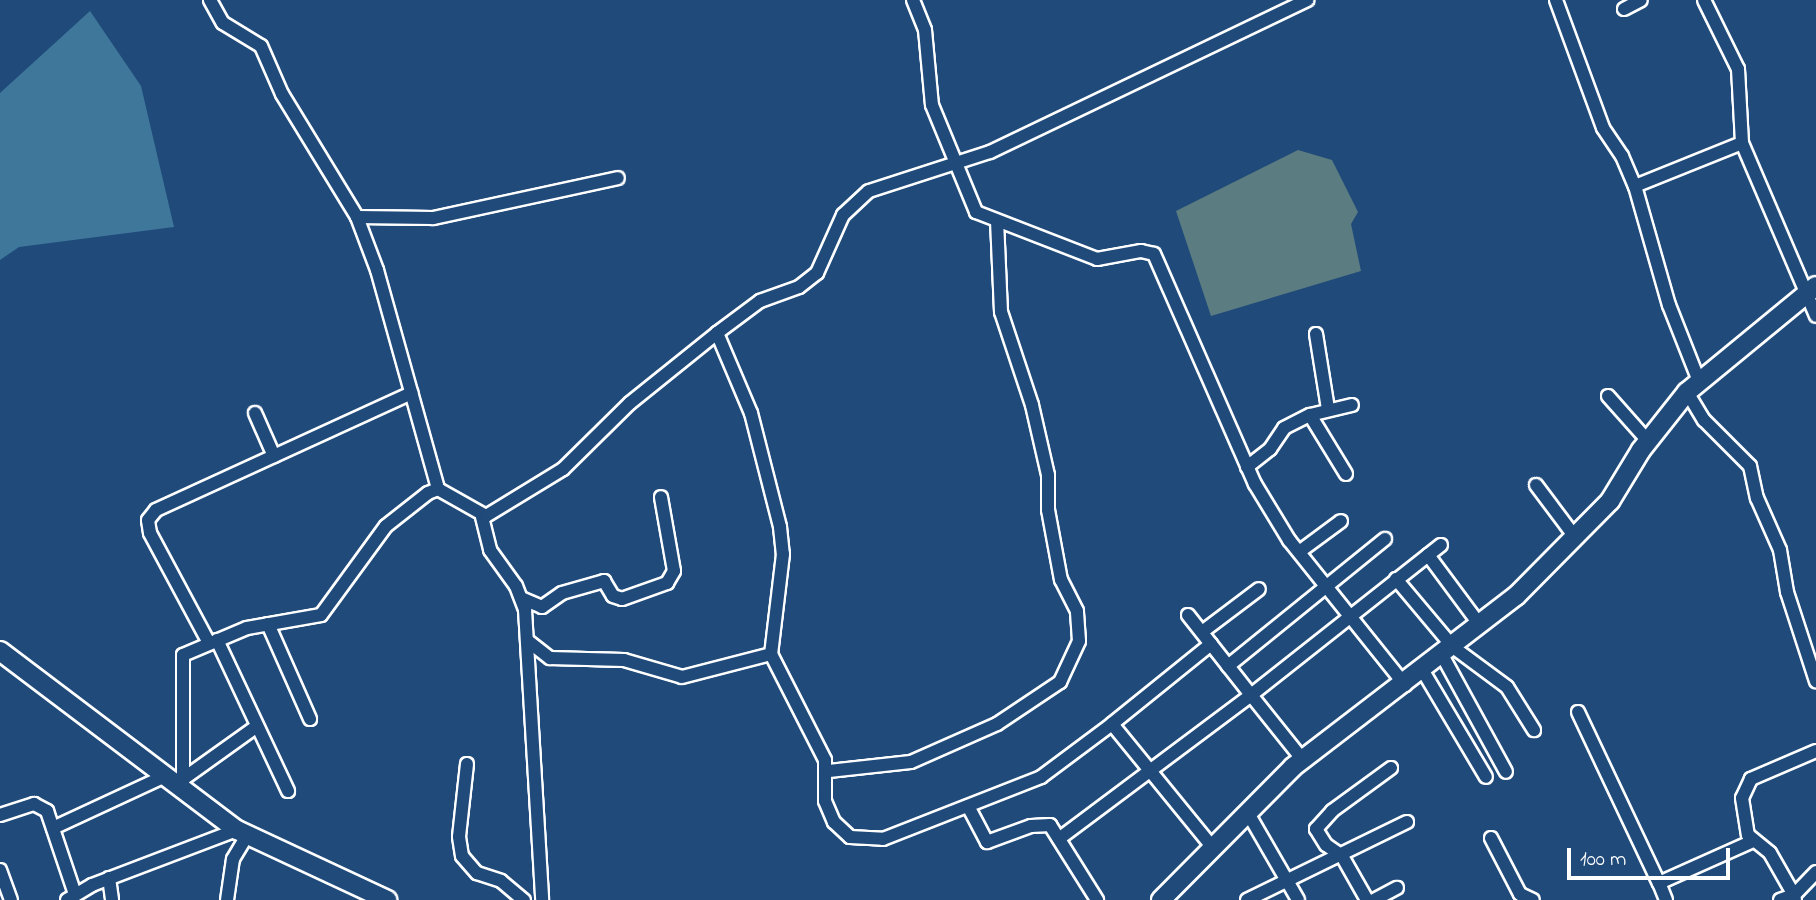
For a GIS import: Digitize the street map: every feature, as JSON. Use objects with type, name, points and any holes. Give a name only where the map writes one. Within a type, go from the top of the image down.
[{"type":"street","points":[[210,0],[223,23],[261,46],[282,94],[357,217],[438,489],[482,517],[490,550],[521,598],[528,641],[542,900]]},
{"type":"street","points":[[913,0],[926,30],[932,105],[976,212],[1097,259],[1141,251],[1154,254],[1247,467],[1299,552],[1325,588],[1405,685]]},
{"type":"street","points":[[482,517],[575,460],[630,403],[760,301],[799,287],[817,273],[843,215],[861,197],[896,180],[955,166],[1307,0]]},
{"type":"street","points":[[1624,9],[1641,0]]},
{"type":"street","points":[[1704,0],[1738,69],[1742,143],[1811,290],[1816,316]]},
{"type":"street","points":[[1559,1],[1603,128],[1622,156],[1634,186],[1704,420],[1750,466],[1757,498],[1780,550],[1787,592],[1816,681]]},
{"type":"street","points":[[1634,186],[1742,143]]},
{"type":"street","points":[[357,217],[433,218],[618,178]]},
{"type":"street","points":[[829,771],[911,762],[997,724],[1060,682],[1079,641],[1077,611],[1061,580],[1048,510],[1048,475],[1029,393],[1000,312],[997,222]]},
{"type":"street","points":[[1161,900],[1249,815],[1302,759],[1448,651],[1576,537],[1610,501],[1648,442],[1693,387],[1811,290]]},
{"type":"street","points":[[717,333],[751,413],[780,527],[783,554],[771,654],[829,771],[828,812],[850,837],[864,841],[883,839],[1041,778],[1211,644]]},
{"type":"street","points":[[1316,334],[1328,409]]},
{"type":"street","points":[[288,791],[213,641],[150,533],[148,520],[156,510],[411,393]]},
{"type":"street","points":[[1608,396],[1648,442]]},
{"type":"street","points":[[1247,467],[1270,449],[1284,428],[1310,415],[1352,405]]},
{"type":"street","points":[[255,413],[274,456]]},
{"type":"street","points":[[1310,415],[1346,474]]},
{"type":"street","points":[[1536,485],[1576,537]]},
{"type":"street","points":[[177,781],[183,655],[213,641],[268,624],[321,615],[386,526],[419,498],[438,489]]},
{"type":"street","points":[[521,598],[542,607],[562,593],[604,581],[613,596],[622,599],[667,583],[674,571],[661,497]]},
{"type":"street","points":[[1299,552],[1341,521]]},
{"type":"street","points":[[1228,666],[1385,539]]},
{"type":"street","points":[[1060,838],[1151,772],[1441,545]]},
{"type":"street","points":[[1429,555],[1480,625]]},
{"type":"street","points":[[1396,579],[1448,651],[1506,772]]},
{"type":"street","points":[[1202,632],[1259,589]]},
{"type":"street","points":[[1188,615],[1302,759]]},
{"type":"street","points":[[268,624],[310,719]]},
{"type":"street","points":[[528,641],[550,658],[624,660],[682,677],[771,654]]},
{"type":"street","points":[[1448,651],[1507,687],[1534,730]]},
{"type":"street","points":[[0,652],[177,781],[242,833],[387,900]]},
{"type":"street","points":[[1423,671],[1486,777]]},
{"type":"street","points":[[1578,712],[1666,900]]},
{"type":"street","points":[[1112,724],[1214,849]]},
{"type":"street","points":[[53,828],[177,781],[256,727]]},
{"type":"street","points":[[1794,897],[1770,853],[1753,841],[1743,819],[1746,786],[1770,769],[1816,751]]},
{"type":"street","points":[[467,764],[459,837],[462,856],[477,873],[501,881],[524,900]]},
{"type":"street","points":[[1367,900],[1342,856],[1326,845],[1317,824],[1391,768]]},
{"type":"street","points":[[0,816],[41,806],[53,828],[71,897],[109,878],[242,833]]},
{"type":"street","points":[[968,806],[987,842],[1043,823],[1060,838],[1097,900]]},
{"type":"street","points":[[1249,815],[1289,880],[1298,900]]},
{"type":"street","points":[[1247,900],[1407,822]]},
{"type":"street","points":[[227,900],[233,859],[242,833]]},
{"type":"street","points":[[1491,838],[1520,894],[1534,900]]},
{"type":"street","points":[[1659,883],[1753,841]]},
{"type":"street","points":[[0,870],[11,900]]},
{"type":"street","points":[[1780,900],[1794,897],[1816,872]]},
{"type":"street","points":[[109,878],[112,900]]},
{"type":"street","points":[[1374,900],[1397,888]]},
{"type":"green space","points":[[1298,150],[1332,160],[1358,212],[1351,224],[1361,271],[1211,316],[1176,211]]},
{"type":"water","points":[[90,11],[141,86],[174,227],[19,247],[0,260],[0,93]]}]
